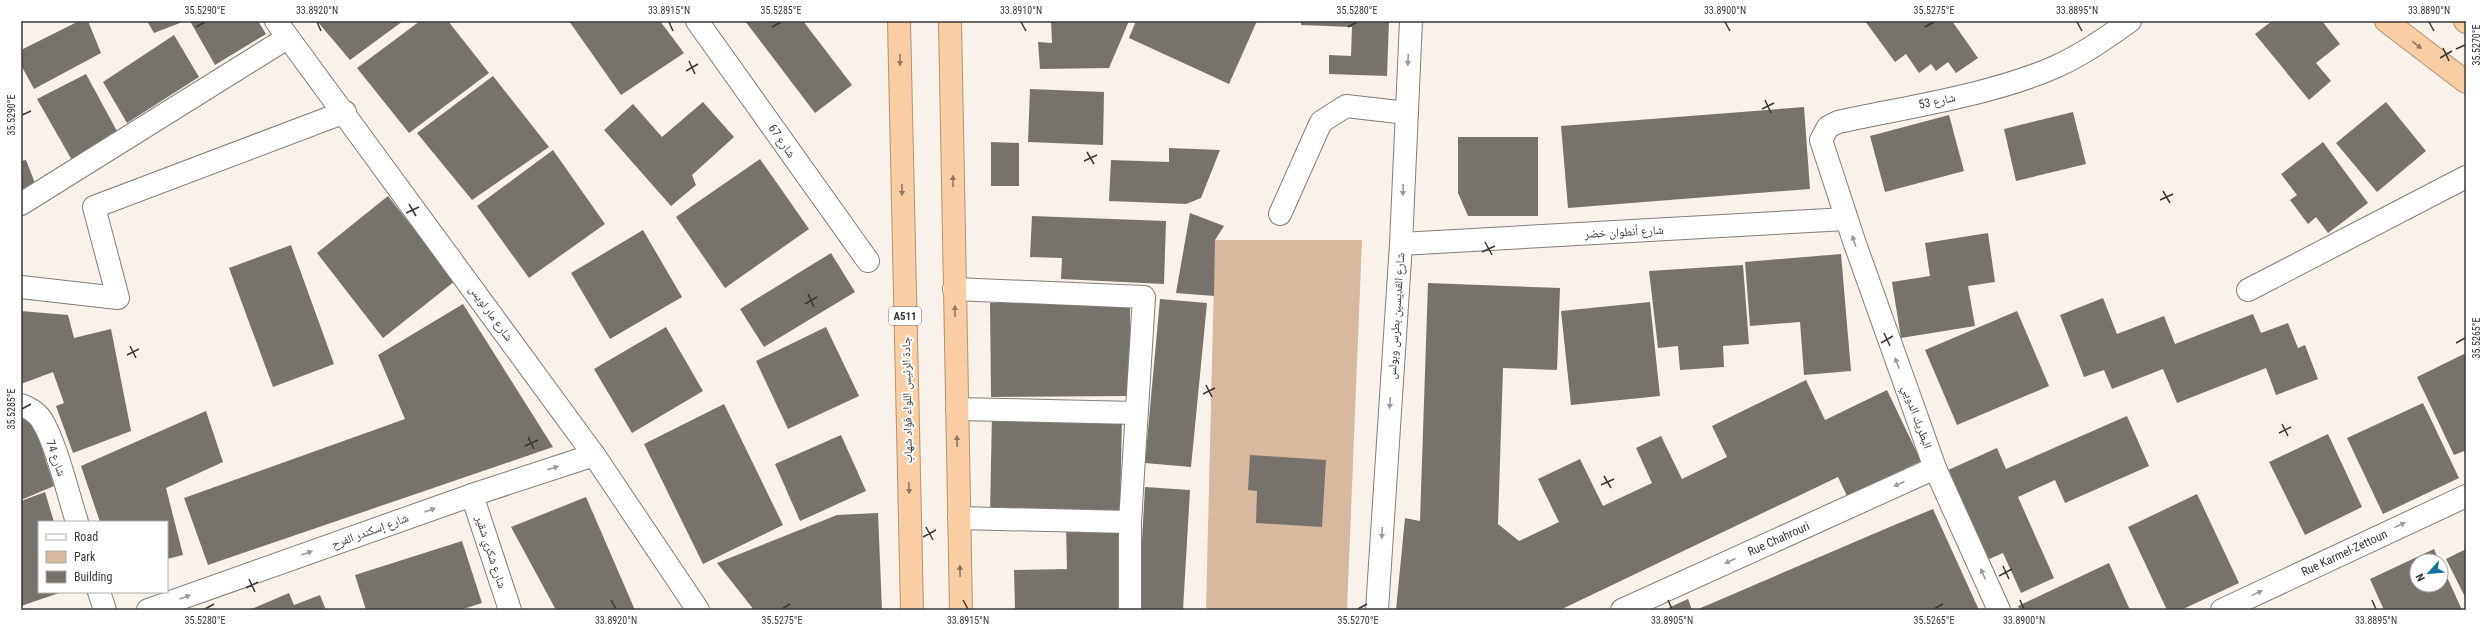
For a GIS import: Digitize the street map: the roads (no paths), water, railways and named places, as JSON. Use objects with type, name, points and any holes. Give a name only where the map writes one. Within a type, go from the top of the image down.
[{"type":"highway","name":"جادة الرئيس اللواء فؤاد شهاب","points":[[899,21],[912,610]]},
{"type":"highway","points":[[950,21],[961,610]]},
{"type":"highway","points":[[2386,21],[2466,82]]},
{"type":"street","name":"شارع 67","points":[[697,21],[868,262]]},
{"type":"street","name":"شارع القديسين بطرس وبولس","points":[[1377,610],[1401,244],[1411,21]]},
{"type":"street","name":"شارع 53","points":[[1846,219],[1822,146],[1824,132],[1832,124],[1956,97],[2055,67],[2103,40],[2130,21]]},
{"type":"street","points":[[21,204],[282,29]]},
{"type":"street","name":"شارع مار لويس","points":[[282,29],[594,455],[698,610]]},
{"type":"street","points":[[1280,214],[1321,122],[1346,106],[1407,113]]},
{"type":"street","points":[[21,287],[118,298],[94,207],[344,112]]},
{"type":"street","points":[[2248,290],[2466,177]]},
{"type":"street","name":"شارع أنطوان خضر","points":[[1401,244],[1846,219]]},
{"type":"street","name":"البطريك الدويي","points":[[1846,219],[1935,468],[1999,610]]},
{"type":"street","points":[[954,290],[1144,297],[1130,522],[1130,610]]},
{"type":"street","name":"شارع 74","points":[[21,405],[35,412],[41,419],[50,441],[77,521]]},
{"type":"street","points":[[957,409],[1136,413]]},
{"type":"street","name":"شارع إسكندر الفرح","points":[[148,610],[472,495],[594,455]]},
{"type":"street","name":"Rue Chahrouri","points":[[1622,610],[1935,468]]},
{"type":"street","name":"شارع شكري شقير","points":[[472,495],[510,610]]},
{"type":"street","name":"Rue Karmel-Zettoun","points":[[2222,610],[2466,496]]},
{"type":"street","points":[[959,518],[1130,522]]},
{"type":"street","points":[[99,593],[105,610]]}]
